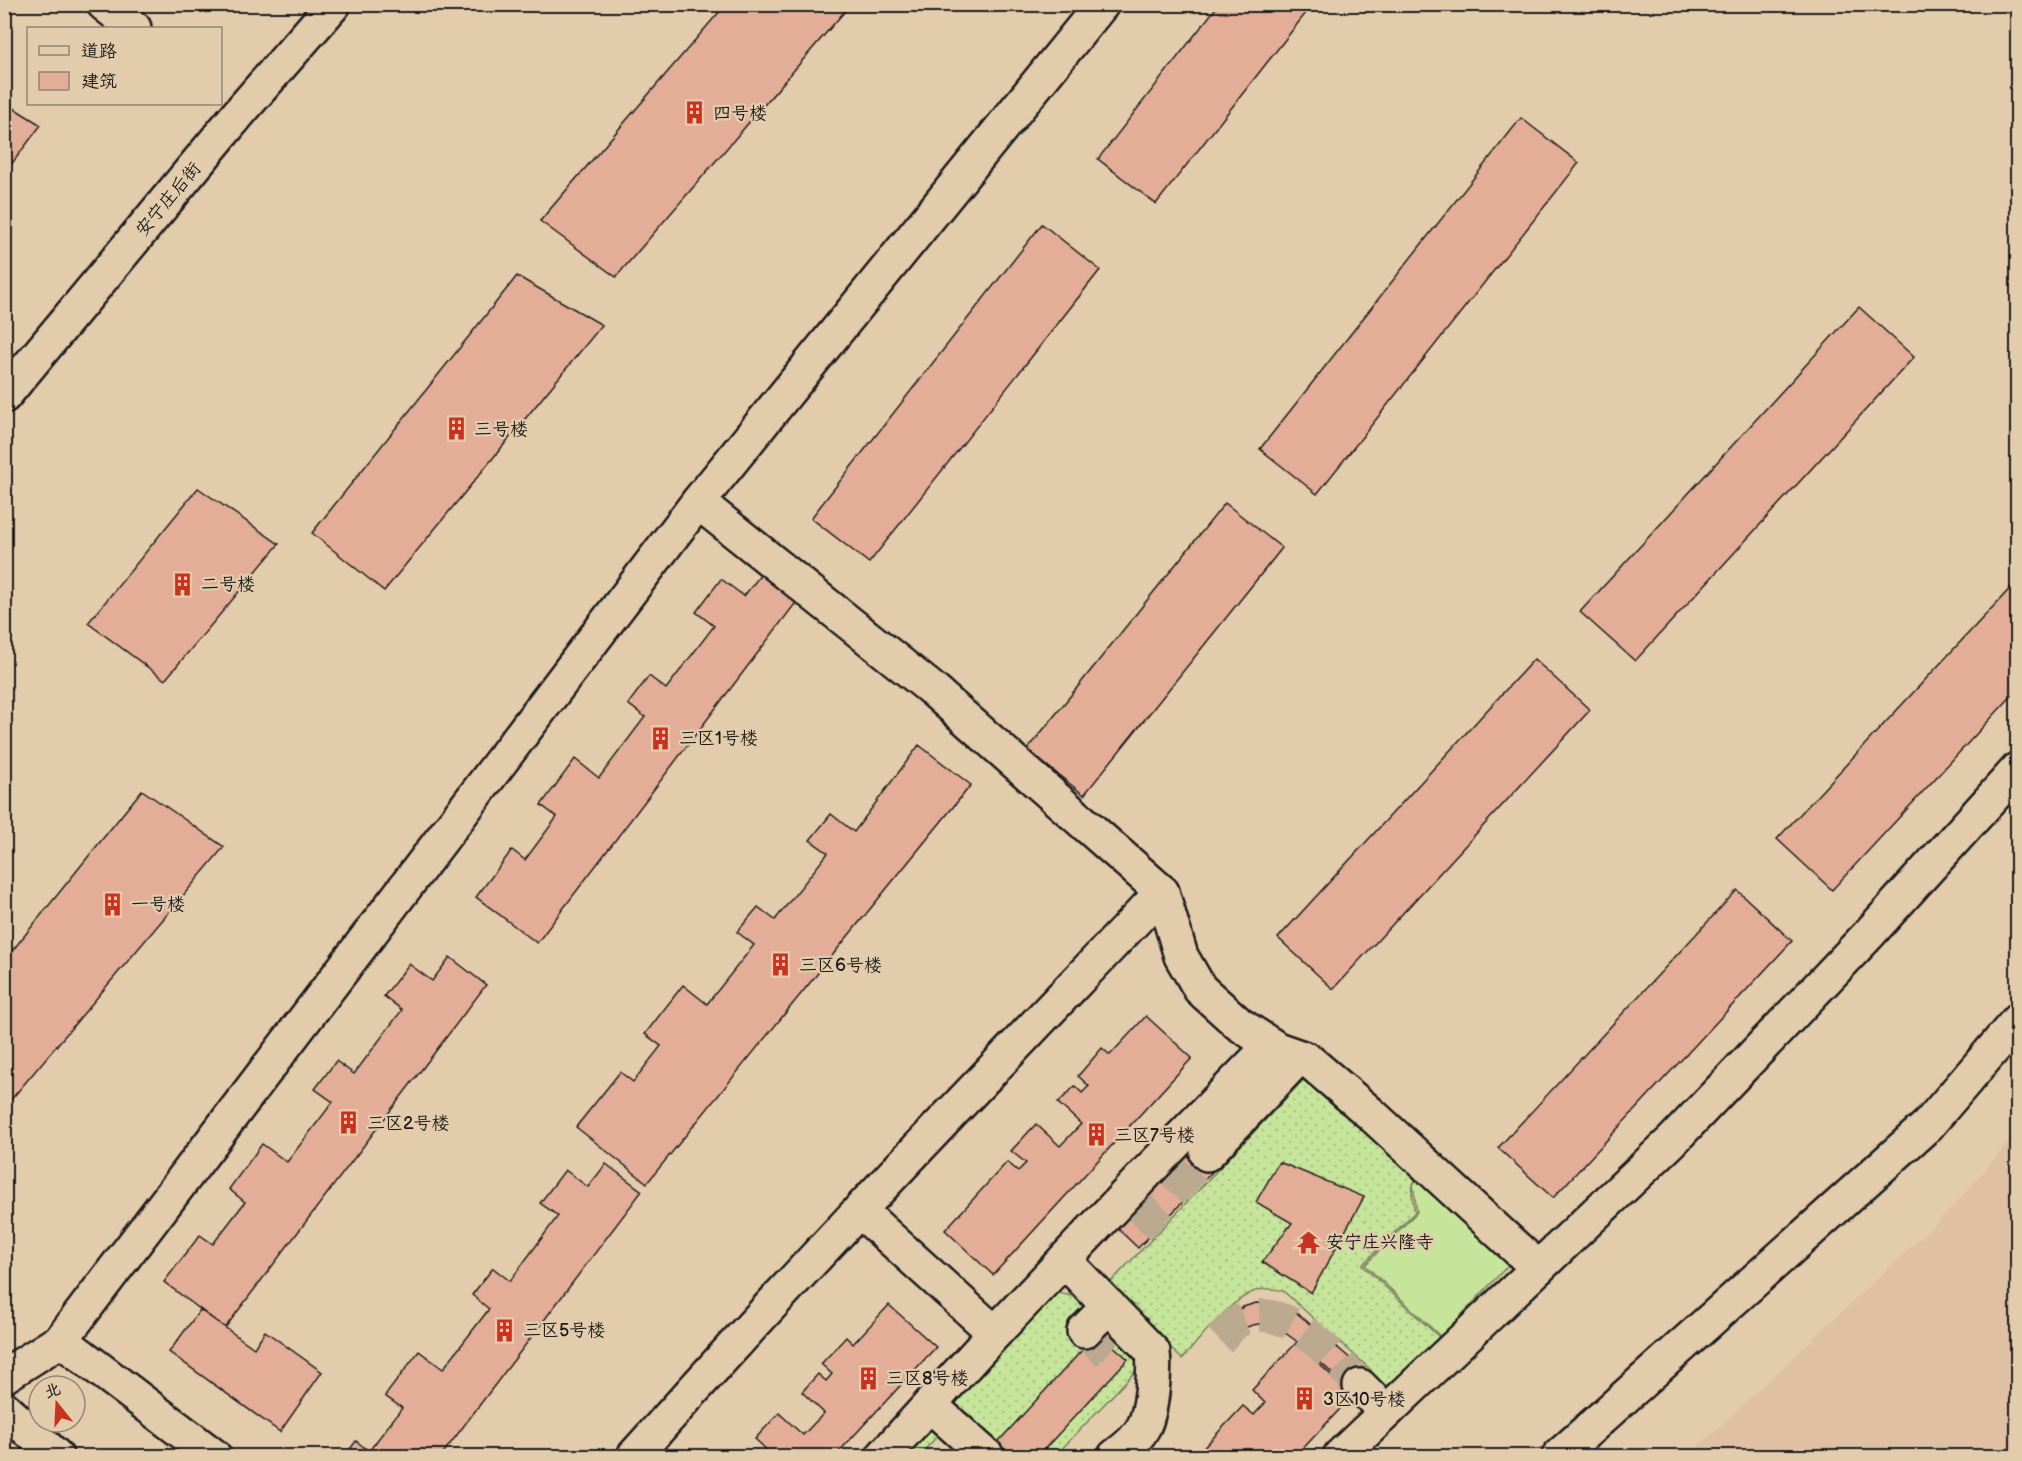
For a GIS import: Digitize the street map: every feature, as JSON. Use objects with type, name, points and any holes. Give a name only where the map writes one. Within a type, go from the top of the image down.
[{"type":"street","points":[[104,4],[133,27]]},
{"type":"street","name":"安宁庄后街","points":[[4,396],[230,106],[334,4]]},
{"type":"street","points":[[4,1376],[61,1341],[698,502],[1102,4]]},
{"type":"street","points":[[698,502],[932,689],[1162,892],[1181,956],[1200,989],[1239,1024],[1285,1051],[1308,1060],[1371,1114],[1538,1268]]},
{"type":"street","points":[[1340,1456],[1672,1141],[1868,935],[2018,769]]},
{"type":"street","points":[[634,1456],[860,1211],[1162,892]]},
{"type":"street","points":[[1559,1456],[1928,1125],[2018,1020]]},
{"type":"street","points":[[1207,1154],[1285,1051]]},
{"type":"street","points":[[883,1456],[1149,1170],[1285,1051]]},
{"type":"street","points":[[860,1211],[995,1333]]},
{"type":"street","points":[[1065,1261],[1153,1352],[1155,1370],[1144,1426],[1125,1450],[1115,1456]]},
{"type":"street","points":[[1084,1331],[1109,1306]]},
{"type":"street","points":[[61,1341],[213,1456]]},
{"type":"street","points":[[1360,1386],[1386,1412]]},
{"type":"street","points":[[930,1405],[987,1456]]},
{"type":"street","points":[[4,1408],[46,1454]]},
{"type":"shaded area","points":[[2017,1132],[2017,1456],[1688,1456],[1952,1208]]},
{"type":"green space","points":[[1312,1071],[1419,1172],[1412,1191],[1415,1212],[1362,1265],[1440,1338],[1408,1373],[1387,1385],[1378,1384],[1366,1376],[1371,1370],[1282,1290],[1263,1289],[1240,1299],[1219,1318],[1182,1359],[1106,1287]]},
{"type":"green space","points":[[1420,1173],[1513,1260],[1441,1337],[1365,1265],[1417,1212],[1413,1185]]},
{"type":"green space","points":[[1059,1293],[1083,1299],[1103,1322],[1147,1359],[1055,1456],[990,1456],[951,1402],[1041,1298]]},
{"type":"green space","points":[[931,1425],[940,1433],[919,1456],[903,1456]]},
{"type":"building","name":"四号楼","points":[[726,4],[851,4],[616,277],[540,221]]},
{"type":"building","points":[[1219,4],[1313,4],[1156,204],[1098,159]]},
{"type":"building","points":[[4,102],[41,125],[4,174]]},
{"type":"building","points":[[1521,118],[1579,163],[1317,494],[1260,449]]},
{"type":"building","points":[[1042,224],[1100,270],[869,563],[811,518]]},
{"type":"building","name":"三号楼","points":[[517,276],[602,325],[384,591],[312,533]]},
{"type":"building","points":[[1859,307],[1914,357],[1635,661],[1580,612]]},
{"type":"building","name":"二号楼","points":[[198,488],[279,544],[165,680],[88,623]]},
{"type":"building","points":[[1225,503],[1282,548],[1084,795],[1027,750]]},
{"type":"building","name":"三区1号楼","points":[[762,573],[798,600],[537,943],[476,897],[512,850],[525,860],[557,817],[541,805],[575,759],[599,778],[645,717],[628,704],[649,676],[666,689],[714,626],[696,612],[721,579],[744,596]]},
{"type":"building","points":[[2018,580],[2018,689],[1832,890],[1777,839]]},
{"type":"building","points":[[1534,659],[1590,710],[1333,989],[1278,938]]},
{"type":"building","name":"三区6号楼","points":[[919,745],[971,785],[647,1183],[576,1127],[620,1072],[633,1082],[661,1046],[645,1034],[683,985],[707,1004],[754,945],[737,932],[758,907],[775,920],[828,853],[810,840],[831,814],[854,832]]},
{"type":"building","name":"一号楼","points":[[142,790],[224,847],[4,1108],[4,961]]},
{"type":"building","points":[[1737,890],[1792,941],[1553,1198],[1498,1148]]},
{"type":"building","name":"三区2号楼","points":[[450,957],[486,985],[225,1328],[164,1282],[200,1235],[213,1244],[245,1202],[229,1189],[262,1144],[287,1162],[333,1102],[315,1089],[336,1061],[354,1074],[402,1010],[384,996],[409,964],[432,981]]},
{"type":"building","name":"三区7号楼","points":[[1146,1016],[1192,1058],[993,1275],[945,1230],[1007,1162],[1018,1171],[1026,1163],[1011,1151],[1036,1124],[1060,1146],[1081,1124],[1058,1103],[1075,1086],[1082,1093],[1089,1086],[1078,1076],[1102,1048],[1110,1055]]},
{"type":"building","points":[[1190,1151],[1212,1172],[1138,1248],[1116,1227]]},
{"type":"building","name":"安宁庄兴隆寺","points":[[1279,1162],[1364,1197],[1311,1293],[1262,1262],[1292,1223],[1256,1202]]},
{"type":"building","name":"三区5号楼","points":[[606,1164],[642,1191],[441,1456],[345,1456],[356,1441],[369,1451],[402,1408],[385,1396],[419,1351],[443,1369],[489,1309],[472,1295],[493,1268],[510,1281],[558,1216],[540,1203],[565,1170],[588,1187]]},
{"type":"building","points":[[1256,1303],[1281,1305],[1297,1313],[1366,1372],[1350,1389],[1295,1340],[1278,1328],[1253,1325],[1244,1328],[1232,1338],[1217,1327],[1231,1314]]},
{"type":"building","name":"三区8号楼","points":[[889,1305],[936,1347],[835,1456],[764,1456],[768,1451],[755,1439],[779,1413],[803,1435],[824,1413],[802,1392],[818,1374],[826,1381],[832,1374],[821,1364],[846,1337],[853,1344]]},
{"type":"building","points":[[200,1310],[254,1348],[265,1331],[322,1372],[280,1432],[169,1352]]},
{"type":"building","points":[[1102,1336],[1128,1359],[1038,1456],[1011,1456],[997,1443],[1084,1348],[1088,1352]]},
{"type":"building","name":"3区10号楼","points":[[1296,1343],[1353,1395],[1296,1456],[1196,1456],[1243,1406],[1254,1415],[1265,1403],[1252,1390]]},
{"type":"tunnel","points":[[1138,1228],[1207,1154]]},
{"type":"tunnel","points":[[1219,1340],[1239,1321],[1256,1316],[1274,1317],[1307,1333],[1360,1386]]},
{"type":"tunnel","points":[[1084,1331],[1109,1354]]},
{"type":"place","name":"四号楼","points":[[695,113]]},
{"type":"place","name":"三号楼","points":[[456,429]]},
{"type":"place","name":"二号楼","points":[[183,584]]},
{"type":"place","name":"三区1号楼","points":[[661,738]]},
{"type":"place","name":"一号楼","points":[[113,904]]},
{"type":"place","name":"三区6号楼","points":[[781,965]]},
{"type":"place","name":"三区2号楼","points":[[349,1123]]},
{"type":"place","name":"三区7号楼","points":[[1096,1135]]},
{"type":"place","name":"安宁庄兴隆寺","points":[[1308,1242]]},
{"type":"place","name":"三区5号楼","points":[[505,1330]]},
{"type":"place","name":"三区8号楼","points":[[868,1378]]},
{"type":"place","name":"3区10号楼","points":[[1305,1399]]}]
